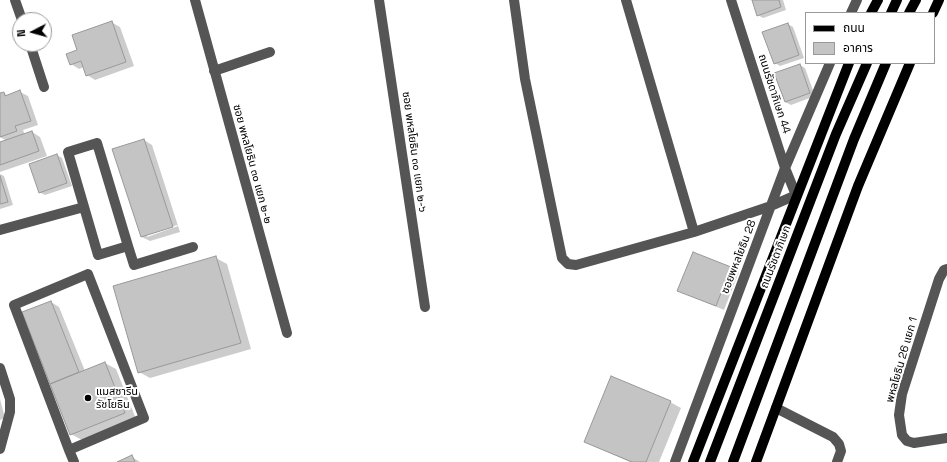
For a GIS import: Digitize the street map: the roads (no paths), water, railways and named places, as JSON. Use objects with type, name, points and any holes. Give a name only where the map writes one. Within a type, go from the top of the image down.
[{"type":"main road","points":[[872,12],[878,0]]},
{"type":"main road","points":[[891,12],[897,0]]},
{"type":"main road","points":[[910,12],[916,0]]},
{"type":"main road","points":[[933,12],[939,0]]},
{"type":"main road","name":"ถนนรัชดาภิเษก","points":[[693,462],[796,195],[849,64]]},
{"type":"main road","name":"ถนนรัชดาภิเษก","points":[[710,462],[836,134],[867,64]]},
{"type":"main road","points":[[733,462],[854,139],[886,64]]},
{"type":"main road","points":[[756,462],[858,186],[910,64]]},
{"type":"street","points":[[15,0],[19,12]]},
{"type":"street","name":"ซอย พหลโยธิน ๓๐ แยก ๒-๒","points":[[194,0],[287,334]]},
{"type":"street","name":"ซอย พหลโยธิน ๓๐ แยก ๒-๖","points":[[379,0],[425,306]]},
{"type":"street","points":[[514,0],[525,79],[562,258],[568,264],[576,265],[694,232],[771,206],[796,195]]},
{"type":"street","points":[[626,0],[694,232]]},
{"type":"street","name":"ถนนรัชดาภิเษก 44","points":[[732,0],[785,168],[796,195]]},
{"type":"street","points":[[852,12],[857,0]]},
{"type":"street","points":[[33,52],[44,88]]},
{"type":"street","points":[[214,71],[270,52]]},
{"type":"street","name":"ซอยพหลโยธิน 28","points":[[675,462],[785,168],[830,64]]},
{"type":"street","points":[[128,246],[98,255],[68,152],[97,143],[134,265],[193,247]]},
{"type":"street","points":[[0,230],[84,207]]},
{"type":"street","name":"พหลโยธิน 26 แยก 1","points":[[945,269],[939,279],[905,386],[899,415],[902,435],[907,441],[914,443],[947,438]]},
{"type":"street","points":[[70,450],[144,418],[88,274],[14,305],[74,462]]},
{"type":"street","points":[[0,368],[10,399],[10,412],[0,449]]},
{"type":"street","points":[[776,408],[833,437],[839,444],[841,451],[837,462]]},
{"type":"place","name":"แมสซารีน รัชโยธิน","points":[[88,398]]}]
